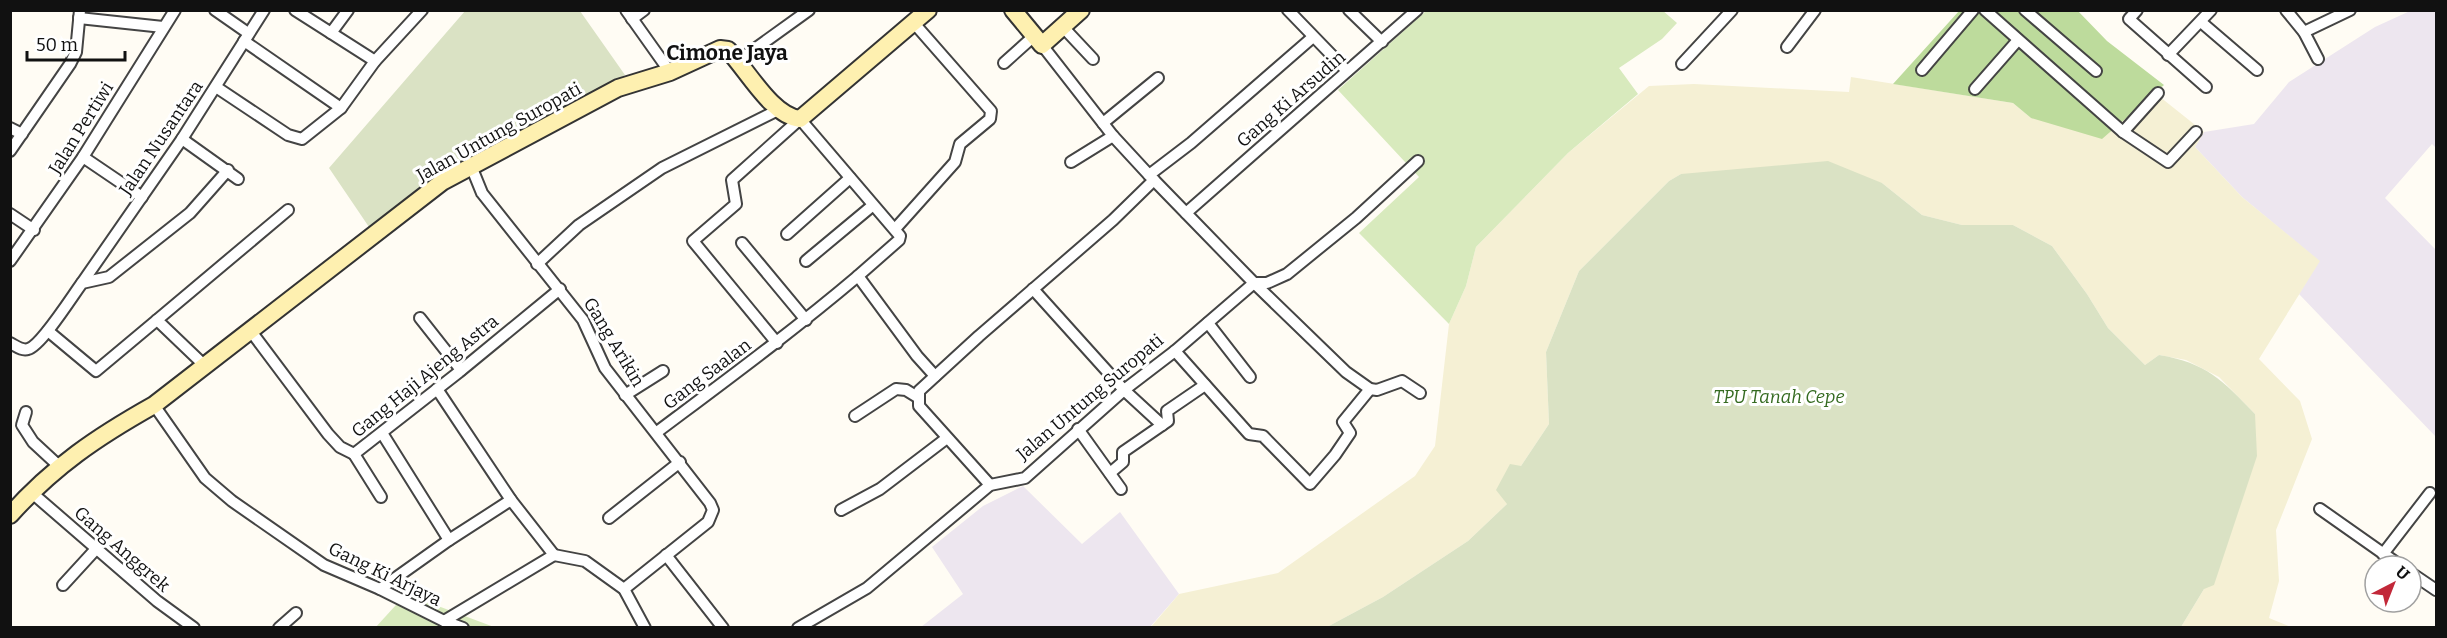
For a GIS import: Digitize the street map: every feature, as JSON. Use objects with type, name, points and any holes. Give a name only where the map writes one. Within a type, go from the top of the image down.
[{"type":"street","name":"Jalan Pertiwi","points":[[10,261],[34,230],[83,157],[175,10]]},
{"type":"street","points":[[215,10],[246,37],[341,108]]},
{"type":"street","name":"Jalan Nusantara","points":[[82,283],[182,139],[264,10]]},
{"type":"street","points":[[295,10],[375,61]]},
{"type":"street","points":[[332,33],[348,10]]},
{"type":"street","points":[[216,87],[288,135],[302,139],[341,108],[375,61],[422,10]]},
{"type":"street","points":[[644,10],[629,15],[670,72]]},
{"type":"street","points":[[809,10],[738,61],[778,110],[789,118],[800,119],[872,206],[895,229],[955,162],[960,144],[990,119],[991,111],[913,22]]},
{"type":"street","points":[[777,343],[693,241],[736,204],[732,180],[928,10]]},
{"type":"street","points":[[1013,10],[1113,136],[1254,283],[1346,372],[1370,389],[1377,390],[1402,381],[1420,393]]},
{"type":"street","points":[[1004,63],[1038,40],[1063,27],[1081,10]]},
{"type":"street","points":[[1288,10],[1347,71]]},
{"type":"street","points":[[1349,10],[1382,42]]},
{"type":"street","name":"Gang Ki Arsudin","points":[[1186,213],[1417,10]]},
{"type":"street","points":[[1682,64],[1732,10]]},
{"type":"street","points":[[1787,47],[1815,10]]},
{"type":"street","points":[[1922,70],[1973,10]]},
{"type":"street","points":[[1985,10],[2123,132],[2168,162],[2196,132]]},
{"type":"street","points":[[2025,10],[2096,71]]},
{"type":"street","points":[[2137,10],[2129,19],[2206,87]]},
{"type":"street","points":[[2168,55],[2211,10]]},
{"type":"street","points":[[2286,10],[2304,32],[2318,59]]},
{"type":"street","points":[[2304,32],[2350,10]]},
{"type":"street","points":[[10,151],[73,58],[78,40],[80,14],[164,27]]},
{"type":"street","points":[[2201,22],[2257,70]]},
{"type":"street","points":[[1063,27],[1093,59]]},
{"type":"street","points":[[990,485],[919,406],[920,391],[1113,220],[1152,177],[1313,37]]},
{"type":"street","points":[[1975,89],[2018,40]]},
{"type":"street","name":"Jalan Untung Suropati","points":[[19,502],[103,433],[154,405],[442,182],[618,88],[670,72],[720,49],[728,50],[738,61]]},
{"type":"street","points":[[1103,123],[1158,78]]},
{"type":"street","points":[[2123,132],[2158,93]]},
{"type":"street","points":[[537,264],[579,225],[662,168],[778,110]]},
{"type":"street","points":[[10,128],[22,134]]},
{"type":"street","points":[[1071,162],[1113,136]]},
{"type":"street","points":[[182,139],[238,179]]},
{"type":"street","points":[[83,157],[142,197]]},
{"type":"street","points":[[1254,283],[1267,283],[1287,274],[1356,218],[1418,161]]},
{"type":"street","name":"Gang Arikin","points":[[471,166],[482,193],[583,320],[605,368],[680,462],[713,510],[708,522],[624,589]]},
{"type":"street","points":[[10,344],[25,350],[31,349],[48,331],[82,283],[109,277],[190,213],[228,170]]},
{"type":"street","points":[[787,234],[850,178]]},
{"type":"street","points":[[806,261],[872,206]]},
{"type":"street","points":[[48,331],[96,371],[288,210]]},
{"type":"street","points":[[10,214],[34,230]]},
{"type":"street","name":"Gang Saalan","points":[[657,432],[758,354],[777,343],[858,276],[899,240],[900,236],[895,229]]},
{"type":"street","points":[[742,243],[806,320]]},
{"type":"street","points":[[858,276],[917,356],[935,376]]},
{"type":"street","name":"Jalan Untung Suropati","points":[[798,627],[867,588],[990,485],[1024,478],[1124,390],[1175,351],[1254,283]]},
{"type":"street","name":"Gang Haji Ajeng Astra","points":[[250,330],[334,441],[354,454],[560,289]]},
{"type":"street","points":[[1033,289],[1124,390],[1162,425]]},
{"type":"street","points":[[420,318],[461,370]]},
{"type":"street","points":[[157,320],[204,365]]},
{"type":"street","points":[[1208,323],[1250,377]]},
{"type":"street","points":[[1175,351],[1249,434],[1263,436],[1310,484],[1350,433],[1343,422],[1370,389]]},
{"type":"street","points":[[625,395],[663,371]]},
{"type":"street","points":[[1110,472],[1123,462],[1123,452],[1168,420],[1167,411],[1205,385]]},
{"type":"street","points":[[437,389],[511,500],[554,555],[585,561],[624,589],[645,627]]},
{"type":"street","points":[[855,416],[896,389],[906,390],[919,398]]},
{"type":"street","name":"Gang Ki Arjaya","points":[[154,405],[205,478],[232,501],[324,565],[380,589],[444,621],[554,555]]},
{"type":"street","points":[[26,412],[22,425],[33,442],[60,467]]},
{"type":"street","points":[[1078,429],[1121,489]]},
{"type":"street","points":[[382,433],[449,540]]},
{"type":"street","points":[[841,510],[880,489],[947,438]]},
{"type":"street","points":[[354,454],[381,497]]},
{"type":"street","points":[[609,518],[680,462]]},
{"type":"street","points":[[2320,509],[2384,554],[2430,492]]},
{"type":"street","points":[[380,589],[511,500]]},
{"type":"street","name":"Gang Anggrek","points":[[19,502],[96,549],[157,601],[194,627]]},
{"type":"street","points":[[63,585],[96,549]]},
{"type":"street","points":[[666,555],[723,627]]},
{"type":"street","points":[[2423,581],[2436,590]]},
{"type":"street","points":[[279,627],[296,613]]},
{"type":"street","points":[[444,621],[463,627]]},
{"type":"shaded area","points":[[2410,11],[2436,11],[2436,148],[2432,144],[2385,198],[2436,250],[2436,437],[2299,294],[2319,261],[2242,197],[2195,147],[2204,132],[2254,124],[2289,82],[2375,27]]},
{"type":"shaded area","points":[[1851,77],[2013,103],[2031,118],[2155,93],[2204,132],[2195,147],[2242,197],[2320,261],[2259,359],[2300,401],[2312,439],[2276,530],[2279,581],[2269,618],[2291,627],[2181,627],[2204,589],[2255,414],[2219,377],[2186,360],[2159,355],[2145,365],[2108,328],[2087,294],[2052,246],[2013,225],[1962,225],[1922,215],[1882,183],[1681,174],[1669,181],[1579,271],[1546,352],[1549,424],[1521,466],[1507,504],[1468,541],[1383,597],[1327,627],[1150,628],[1179,594],[1278,573],[1415,476],[1435,446],[1449,324],[1466,286],[1476,247],[1568,153],[1649,86],[1694,84],[1849,92]]},
{"type":"shaded area","points":[[1023,486],[1082,544],[1120,512],[1179,594],[1150,627],[921,627],[963,594],[932,547],[983,506]]},
{"type":"green space","points":[[1662,10],[1677,23],[1662,39],[1619,68],[1638,94],[1568,153],[1476,247],[1466,286],[1449,324],[1359,233],[1419,177],[1338,90],[1426,11]]},
{"type":"green space","points":[[2077,10],[2107,41],[2164,85],[2102,139],[2031,118],[2013,103],[1893,84],[1959,11]]},
{"type":"green space","points":[[465,11],[580,11],[625,75],[422,185],[369,227],[329,168]]},
{"type":"green space","name":"TPU Tanah Cepe","points":[[1828,161],[1882,183],[1922,215],[1962,225],[2013,225],[2052,246],[2087,294],[2108,328],[2145,365],[2159,355],[2176,358],[2202,368],[2223,382],[2255,414],[2257,456],[2214,585],[2204,589],[2181,627],[1327,627],[1383,597],[1468,541],[1507,504],[1496,490],[1510,464],[1521,466],[1549,424],[1546,352],[1579,271],[1669,181],[1681,174]]},
{"type":"green space","points":[[406,594],[494,627],[375,628]]},
{"type":"district","name":"Cimone Jaya","points":[[727,53]]}]
